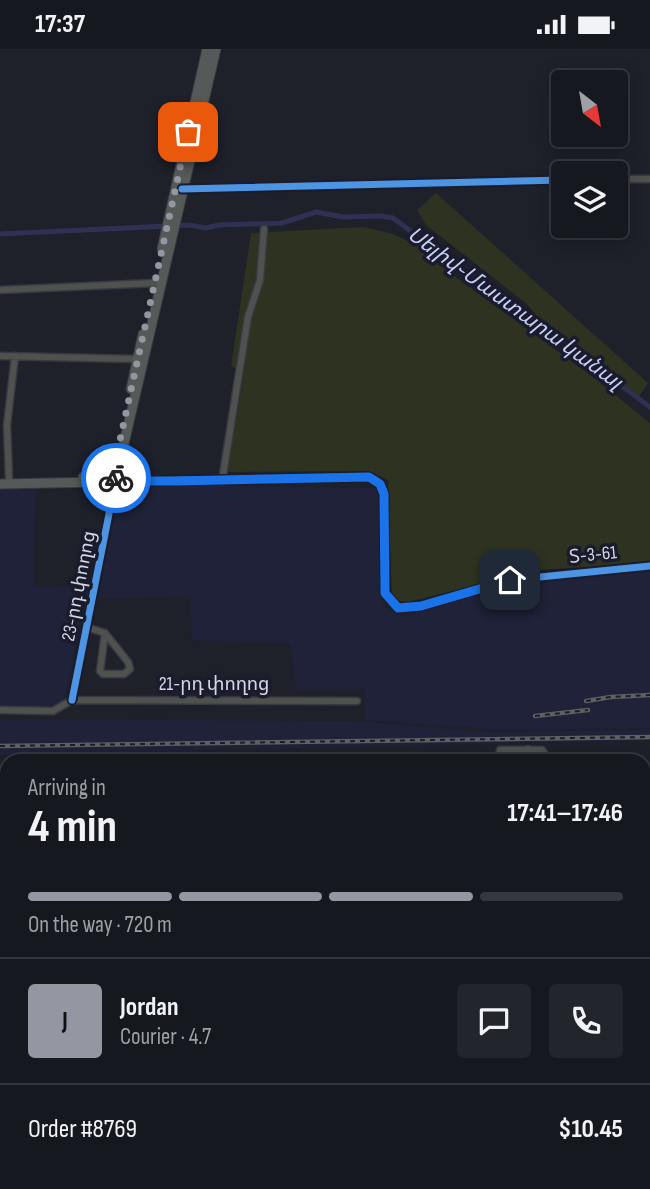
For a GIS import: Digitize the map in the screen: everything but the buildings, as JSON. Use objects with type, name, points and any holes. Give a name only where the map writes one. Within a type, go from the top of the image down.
[{"type":"highway","points":[[0,484],[93,482],[108,475],[121,462],[207,49]]},
{"type":"highway","points":[[172,219],[182,189],[183,170],[216,49]]},
{"type":"highway","points":[[108,475],[118,449],[137,359],[168,237]]},
{"type":"highway","points":[[5,478],[108,475]]},
{"type":"street","points":[[628,179],[650,179]]},
{"type":"street","points":[[182,189],[551,180]]},
{"type":"street","points":[[222,481],[248,317],[260,280],[264,229]]},
{"type":"street","points":[[0,290],[155,283]]},
{"type":"street","points":[[0,356],[137,359]]},
{"type":"street","points":[[5,478],[7,425],[15,356]]},
{"type":"street","points":[[93,482],[109,497],[119,482],[125,479],[120,474],[121,462]]},
{"type":"street","name":"Տ-3-61","points":[[108,475],[125,479],[222,481],[369,477],[380,484],[384,494],[385,593],[398,608],[421,606],[510,580],[650,566]]},
{"type":"street","name":"23-րդ փողոց","points":[[72,700],[109,514],[108,475]]},
{"type":"street","points":[[86,627],[106,633],[128,662],[130,669],[124,674],[103,674],[100,671],[106,633]]},
{"type":"street","name":"21-րդ փողոց","points":[[0,711],[54,711],[72,700],[357,701]]},
{"type":"street","points":[[527,749],[527,754]]},
{"type":"street","points":[[499,754],[500,750],[527,749],[542,750],[544,754]]},
{"type":"street","points":[[513,750],[513,754]]},
{"type":"shaded area","points":[[122,484],[375,488],[379,502],[382,605],[402,617],[508,585],[650,571],[650,728],[505,730],[365,720],[365,689],[296,690],[290,643],[192,640],[190,597],[97,599]]},
{"type":"shaded area","points":[[0,487],[36,487],[33,587],[90,586],[63,702],[53,707],[0,706]]},
{"type":"shaded area","points":[[0,719],[359,721],[484,732],[650,730],[650,740],[0,754]]},
{"type":"green space","points":[[436,193],[648,383],[638,398],[545,326],[527,304],[426,225],[417,210]]},
{"type":"green space","points":[[364,227],[393,234],[418,246],[450,273],[588,373],[650,423],[650,563],[536,570],[408,602],[397,601],[392,595],[388,480],[369,471],[227,472],[244,374],[231,366],[251,233]]},
{"type":"waterway","name":"Սելիվ֊Մաստարա կանալ","points":[[0,234],[282,223],[316,212],[343,217],[393,218],[650,407]]},
{"type":"railway","points":[[586,701],[650,695]]},
{"type":"railway","points":[[535,716],[588,710]]},
{"type":"railway","points":[[0,746],[650,737]]},
{"type":"cycle path","points":[[182,189],[551,180]]},
{"type":"cycle path","points":[[72,700],[109,514],[110,477],[134,481],[369,477],[380,484],[384,494],[385,593],[398,608],[421,606],[510,580],[650,566]]},
{"type":"way so far","points":[[116,478],[110,477],[106,472],[115,460],[118,449],[188,132]]},
{"type":"route","points":[[116,478],[134,481],[222,481],[369,477],[380,484],[384,494],[385,593],[398,608],[421,606],[510,580]]}]
